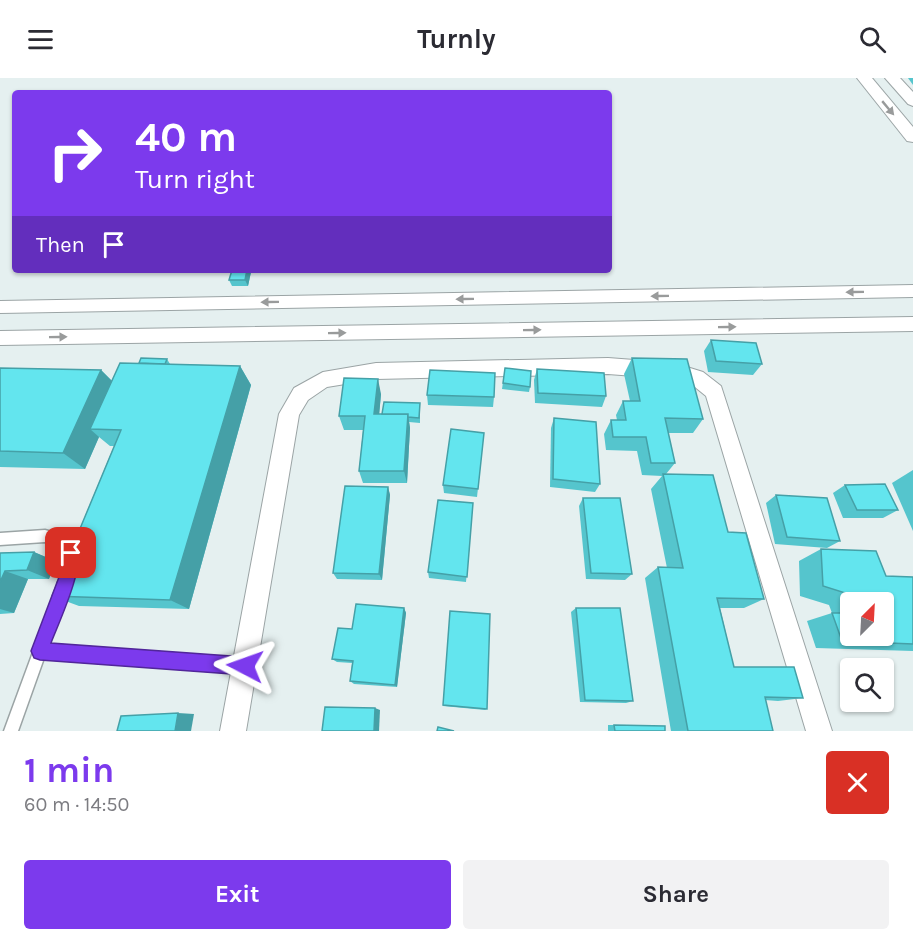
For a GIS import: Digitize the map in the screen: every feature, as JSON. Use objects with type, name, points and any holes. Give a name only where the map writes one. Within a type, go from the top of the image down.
[{"type":"street","points":[[864,78],[913,137]]},
{"type":"street","points":[[892,78],[913,101]]},
{"type":"street","points":[[0,307],[913,291]]},
{"type":"street","points":[[0,338],[913,324]]},
{"type":"street","points":[[233,731],[289,414],[301,394],[323,380],[375,371],[608,366],[674,371],[696,377],[714,392],[819,731]]},
{"type":"lane","points":[[0,539],[45,536],[62,540],[71,553],[67,577],[10,731]]},
{"type":"lane","points":[[40,651],[245,666]]},
{"type":"building","points":[[231,273],[246,273],[245,280],[229,280]]},
{"type":"building","points":[[711,340],[756,343],[762,364],[716,361]]},
{"type":"building","points":[[141,358],[167,359],[165,364],[139,363]]},
{"type":"building","points":[[632,358],[687,359],[703,419],[665,418],[675,463],[651,463],[646,437],[613,437],[611,420],[626,420],[623,401],[640,401]]},
{"type":"building","points":[[120,363],[240,366],[170,600],[52,596],[121,430],[90,429]]},
{"type":"building","points":[[0,368],[101,370],[63,453],[0,451]]},
{"type":"building","points":[[505,368],[531,371],[530,387],[503,383]]},
{"type":"building","points":[[537,369],[604,373],[606,396],[538,393]]},
{"type":"building","points":[[430,370],[495,373],[494,397],[427,395]]},
{"type":"building","points":[[344,378],[378,379],[374,414],[408,414],[404,471],[359,471],[365,416],[339,416]]},
{"type":"building","points":[[384,402],[420,403],[419,418],[408,417],[408,414],[382,414]]},
{"type":"building","points":[[554,418],[596,422],[600,484],[553,479]]},
{"type":"building","points":[[451,429],[484,433],[478,489],[443,485]]},
{"type":"building","points":[[663,474],[713,475],[728,532],[746,533],[764,599],[717,598],[734,667],[794,667],[803,698],[765,697],[773,731],[688,731],[658,567],[683,568]]},
{"type":"building","points":[[885,484],[898,510],[857,510],[845,485]]},
{"type":"building","points":[[345,486],[388,487],[379,574],[333,573]]},
{"type":"building","points":[[776,495],[827,498],[840,541],[787,537]]},
{"type":"building","points":[[583,498],[620,498],[632,574],[591,573]]},
{"type":"building","points":[[438,500],[473,503],[467,577],[428,572]]},
{"type":"building","points":[[821,549],[876,551],[886,576],[913,577],[913,644],[894,643],[894,592],[842,592],[823,586]]},
{"type":"building","points":[[34,552],[27,570],[5,571],[0,582],[0,553]]},
{"type":"building","points":[[356,604],[404,608],[395,685],[350,681],[353,661],[332,659],[338,628],[352,629]]},
{"type":"building","points":[[576,608],[620,608],[633,701],[585,700]]},
{"type":"building","points":[[450,611],[490,614],[487,709],[443,705]]},
{"type":"building","points":[[832,613],[840,613],[840,635]]},
{"type":"building","points":[[325,707],[375,708],[374,731],[322,731]]},
{"type":"building","points":[[178,713],[175,731],[117,731],[121,716]]},
{"type":"building","points":[[614,725],[665,726],[665,731],[615,731]]},
{"type":"building","points":[[438,727],[454,731],[437,731]]},
{"type":"route","points":[[71,553],[67,577],[40,651],[245,666]]}]
